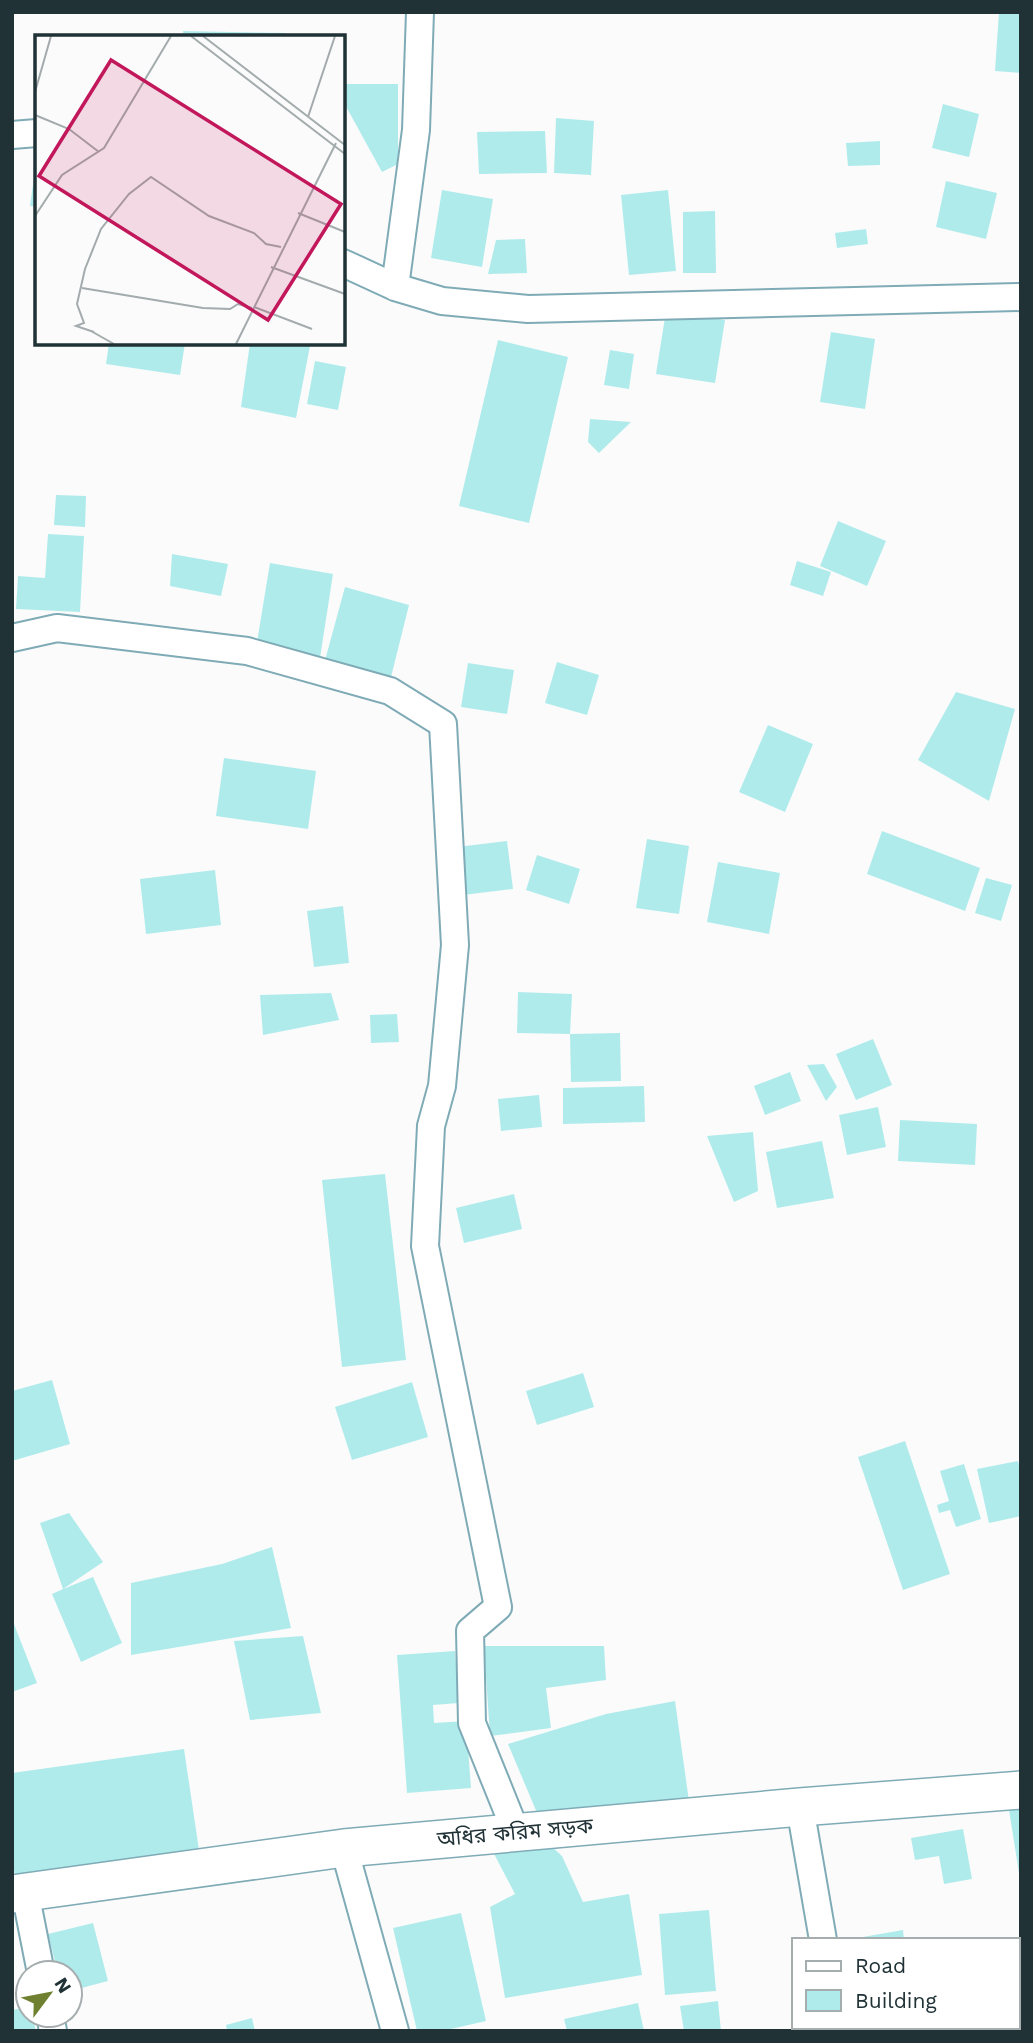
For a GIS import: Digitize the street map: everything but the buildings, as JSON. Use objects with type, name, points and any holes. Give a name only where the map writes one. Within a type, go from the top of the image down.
[{"type":"main road","name":"অধির করিম সড়ক","points":[[19,1893],[344,1848],[1021,1790]]},
{"type":"street","points":[[395,287],[416,130],[420,12]]},
{"type":"street","points":[[12,135],[35,133]]},
{"type":"street","points":[[345,264],[395,287],[442,302],[528,309],[1021,297]]},
{"type":"street","points":[[12,638],[57,628],[247,650],[390,691],[443,724],[455,945],[442,1086],[431,1126],[425,1247],[498,1607],[470,1631],[472,1723],[516,1832]]},
{"type":"street","points":[[800,1807],[823,1938]]},
{"type":"street","points":[[344,1848],[395,2031]]},
{"type":"street","points":[[19,1893],[37,1959]]}]
